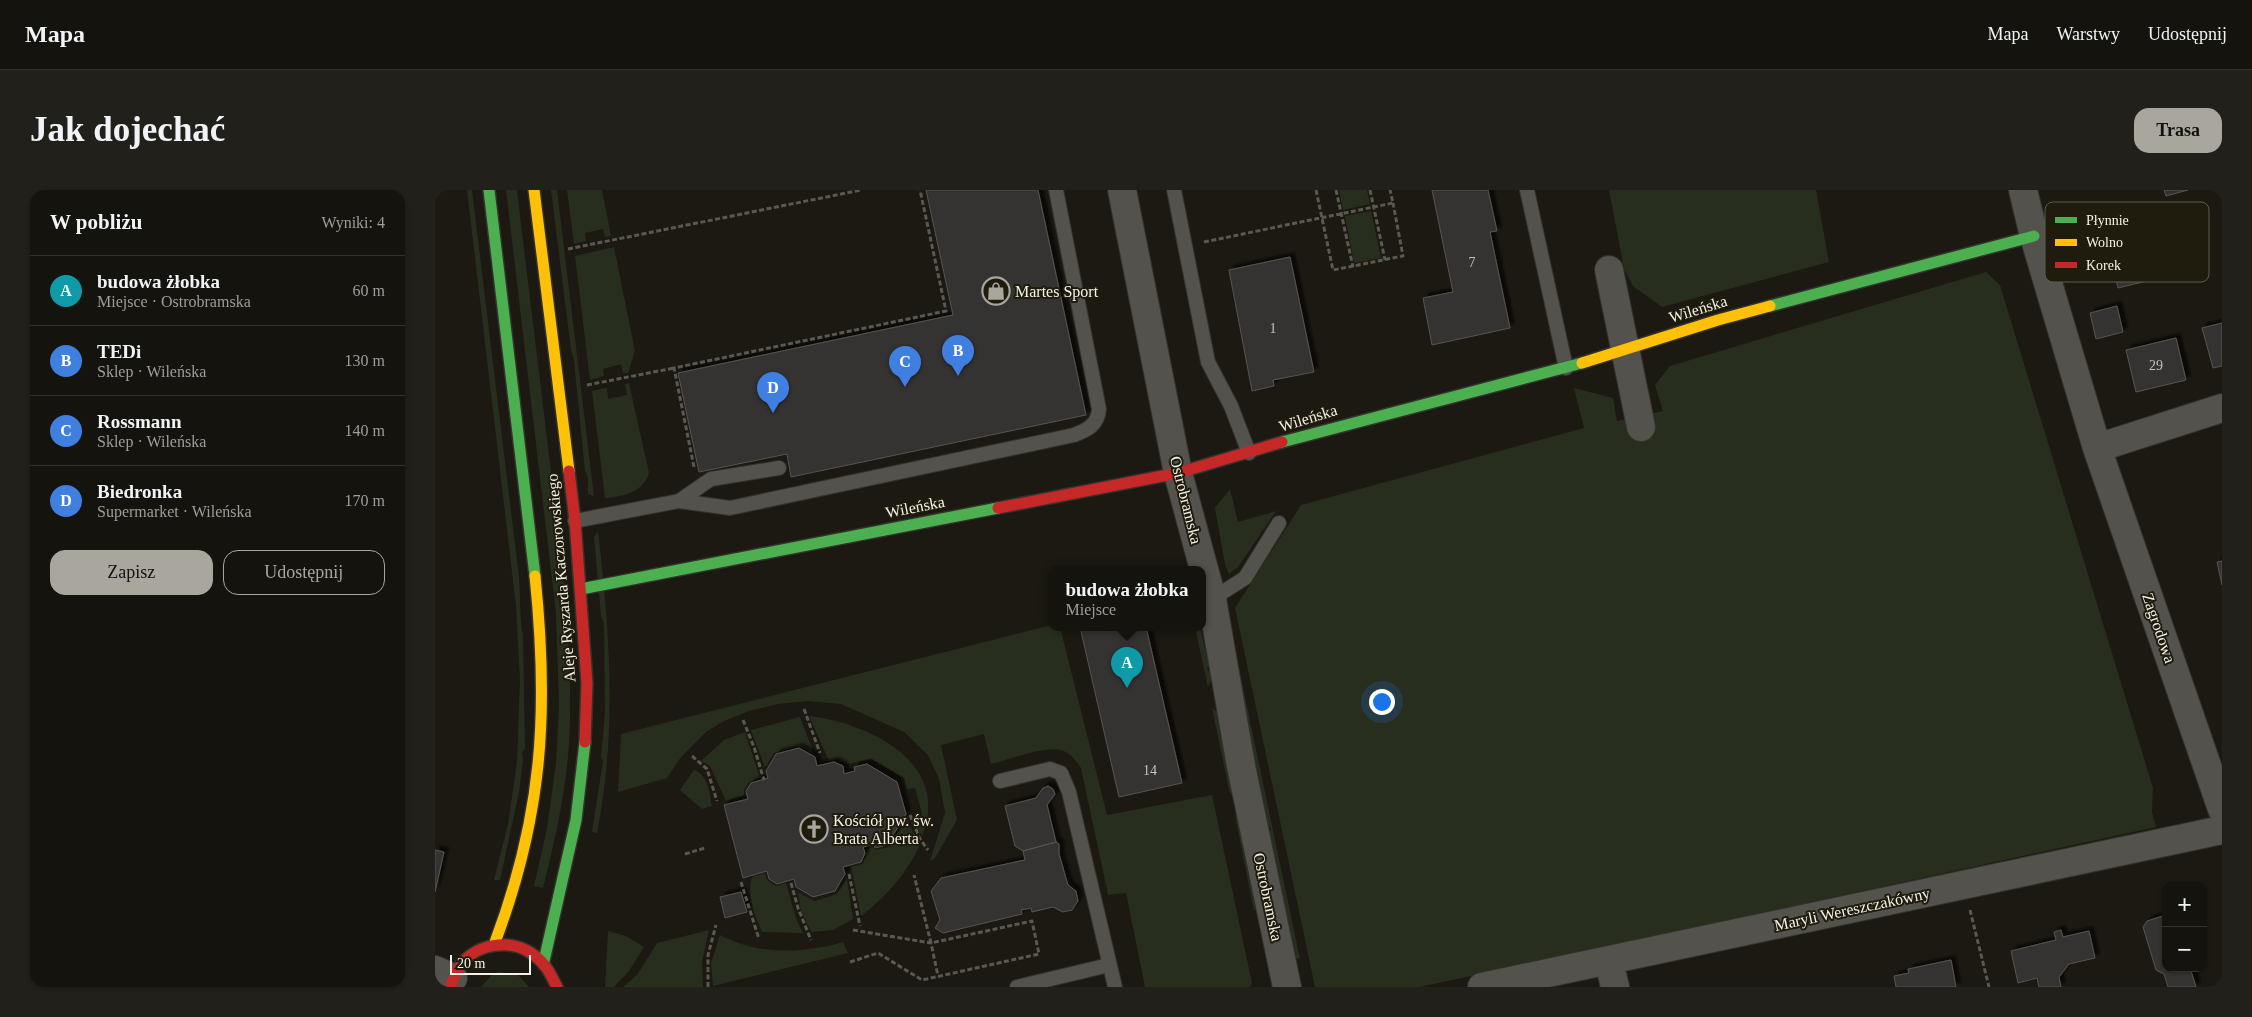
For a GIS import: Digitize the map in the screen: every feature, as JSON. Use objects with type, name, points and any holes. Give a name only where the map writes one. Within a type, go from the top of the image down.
[{"type":"main road","name":"Aleje Ryszarda Kaczorowskiego","points":[[489,190],[537,595],[542,703],[541,750],[530,830],[513,896],[495,945]]},
{"type":"main road","name":"Aleje Ryszarda Kaczorowskiego","points":[[534,190],[575,521],[585,635],[587,720],[581,788],[568,861],[544,961]]},
{"type":"main road","name":"Wileńska","points":[[581,589],[1178,473],[1323,430],[1566,368],[1718,320],[2034,236]]},
{"type":"main road","points":[[446,978],[470,956],[484,948],[508,944],[521,947],[544,961],[552,973],[557,987]]},
{"type":"street","name":"Ostrobramska","points":[[1121,190],[1178,473],[1203,566]]},
{"type":"street","name":"Zagrodowa","points":[[2023,190],[2045,273]]},
{"type":"street","points":[[1609,270],[1641,427]]},
{"type":"street","name":"Zagrodowa","points":[[2048,282],[2097,448],[2222,809]]},
{"type":"street","points":[[2097,448],[2222,408]]},
{"type":"street","name":"Ostrobramska","points":[[1206,578],[1212,600],[1241,766],[1287,987]]},
{"type":"street","name":"Maryli Wereszczakówny","points":[[1482,987],[2222,830]]},
{"type":"street","points":[[1609,960],[1615,987]]},
{"type":"lane","points":[[575,521],[679,502],[730,508],[1074,435],[1093,424],[1098,417],[1099,409],[1056,190]]},
{"type":"lane","points":[[1174,190],[1208,362],[1231,406],[1249,453]]},
{"type":"lane","points":[[1527,190],[1566,368]]},
{"type":"lane","points":[[679,502],[711,479],[779,468]]},
{"type":"lane","points":[[1212,600],[1245,578],[1279,523]]},
{"type":"lane","points":[[1000,781],[1049,769],[1061,773],[1069,792],[1115,987]]},
{"type":"lane","points":[[1017,987],[1109,966]]},
{"type":"path","points":[[568,250],[861,190]]},
{"type":"path","points":[[587,385],[946,311],[920,190]]},
{"type":"path","points":[[1316,190],[1333,270],[1403,256],[1390,190]]},
{"type":"path","points":[[1336,190],[1353,267]]},
{"type":"path","points":[[1370,190],[1385,260]]},
{"type":"path","points":[[1185,246],[1393,203]]},
{"type":"path","points":[[675,368],[697,489]]},
{"type":"path","points":[[804,709],[819,753]]},
{"type":"path","points":[[743,720],[754,746],[764,780]]},
{"type":"path","points":[[691,756],[707,769],[717,801]]},
{"type":"path","points":[[910,815],[920,839],[928,850]]},
{"type":"path","points":[[685,854],[705,848]]},
{"type":"path","points":[[849,874],[860,926]]},
{"type":"path","points":[[914,875],[938,976]]},
{"type":"path","points":[[741,882],[759,938]]},
{"type":"path","points":[[791,883],[798,908],[811,940]]},
{"type":"path","points":[[1965,885],[1989,987]]},
{"type":"path","points":[[850,962],[878,953],[922,980],[1039,954],[1032,921],[931,943],[853,930]]},
{"type":"path","points":[[708,987],[708,955],[716,925]]},
{"type":"green space","points":[[467,190],[472,190],[519,577],[523,634],[525,749],[522,752],[523,760],[519,792],[500,880],[494,880],[508,824],[517,762],[520,680],[516,606]]},
{"type":"green space","points":[[506,190],[517,190],[565,596],[569,659],[570,721],[565,784],[543,888],[534,886],[547,828],[556,763],[559,706],[556,613]]},
{"type":"green space","points":[[551,190],[557,190],[594,496],[588,494],[588,479],[585,471],[574,361],[571,350]]},
{"type":"green space","points":[[567,190],[602,190],[611,236],[605,237],[603,229],[585,233],[586,241],[574,244]]},
{"type":"green space","points":[[1339,190],[1367,190],[1370,204],[1343,210]]},
{"type":"green space","points":[[1609,190],[1816,190],[1829,262],[1662,307],[1633,286],[1624,269]]},
{"type":"green space","points":[[1371,211],[1381,258],[1354,263],[1345,216]]},
{"type":"green space","points":[[614,247],[635,351],[628,373],[623,373],[621,364],[603,369],[604,376],[590,380],[575,256]]},
{"type":"green space","points":[[1986,272],[2000,285],[2153,788],[2152,812],[2156,827],[1420,987],[1315,987],[1235,608],[1301,505],[1584,428],[1574,388],[1613,398],[1617,421],[1663,411],[1655,385],[1670,366]]},
{"type":"green space","points":[[629,383],[649,473],[642,485],[637,489],[625,495],[605,498],[592,391],[607,388],[608,399],[627,395],[625,384]]},
{"type":"green space","points":[[1230,489],[1238,522],[1276,511],[1238,567],[1229,574],[1225,565],[1215,508]]},
{"type":"green space","points":[[598,532],[606,607],[609,720],[607,758],[597,833],[592,832],[603,761],[601,757],[605,713],[604,624],[601,616],[594,537]]},
{"type":"green space","points":[[1227,611],[1300,959],[1296,958],[1269,832],[1271,829],[1268,825],[1235,667],[1237,664]]},
{"type":"green space","points":[[1048,626],[1048,631],[1061,631],[1107,815],[1212,795],[1252,983],[1250,987],[1145,987],[1126,893],[1108,895],[1081,768],[1073,757],[1061,750],[1045,750],[991,764],[984,734],[941,745],[957,820],[935,858],[930,861],[945,813],[939,779],[928,755],[904,732],[841,704],[808,701],[778,704],[749,711],[724,721],[706,732],[681,757],[667,778],[618,792],[621,734]]},
{"type":"green space","points":[[1196,631],[1201,631],[1209,666],[1207,668],[1208,671],[1210,670],[1212,679],[1208,687]]},
{"type":"green space","points":[[1212,708],[1218,713],[1233,788],[1230,794]]},
{"type":"green space","points":[[809,716],[856,727],[879,738],[899,751],[915,767],[925,787],[928,810],[922,836],[917,827],[922,814],[915,788],[907,789],[904,778],[871,759],[847,764],[837,759],[829,761]]},
{"type":"green space","points":[[800,717],[814,754],[798,746],[774,753],[765,767],[751,730]]},
{"type":"green space","points":[[745,732],[760,778],[749,782],[744,790],[744,795],[726,801],[710,766],[701,761],[724,740]]},
{"type":"green space","points":[[694,770],[703,776],[705,780],[712,806],[702,809],[680,790]]},
{"type":"green space","points":[[1235,815],[1241,820],[1258,904],[1254,911]]},
{"type":"green space","points":[[907,818],[919,847],[895,884],[861,916],[851,867],[863,864],[867,849],[873,847],[875,850],[889,847]]},
{"type":"green space","points":[[765,873],[767,880],[776,886],[786,883],[797,921],[803,933],[762,932],[752,905],[750,884],[752,877]]},
{"type":"green space","points":[[847,879],[853,919],[833,930],[811,932],[801,911],[798,892],[815,901],[837,894]]},
{"type":"green space","points":[[709,930],[702,962],[703,987],[623,987],[637,975],[657,943]]},
{"type":"green space","points":[[608,931],[626,936],[644,947],[629,971],[614,987],[605,987]]},
{"type":"green space","points":[[720,935],[749,946],[780,951],[812,949],[843,942],[848,953],[713,986],[711,963]]},
{"type":"green space","points":[[499,972],[518,975],[529,987],[481,987],[491,976]]},
{"type":"building","points":[[926,190],[1038,190],[1086,415],[791,477],[787,454],[699,472],[678,373],[953,315]]},
{"type":"building","points":[[1432,190],[1488,190],[1497,231],[1490,232],[1510,328],[1432,345],[1423,298],[1453,292]]},
{"type":"building","points":[[2164,190],[2188,190],[2166,196]]},
{"type":"building","points":[[1290,257],[1314,372],[1273,380],[1274,386],[1252,391],[1229,270]]},
{"type":"building","points":[[2116,282],[2143,282],[2118,288]]},
{"type":"building","points":[[2117,306],[2123,332],[2096,339],[2090,313]]},
{"type":"building","points":[[2222,323],[2222,366],[2213,368],[2202,328]]},
{"type":"building","points":[[2176,338],[2186,380],[2136,392],[2126,350]]},
{"type":"building","points":[[2222,561],[2222,585],[2217,562]]},
{"type":"building","points":[[1081,631],[1147,631],[1182,783],[1119,797]]},
{"type":"building","name":"Kościół pw. św. Brata Alberta","points":[[799,748],[815,757],[817,766],[834,762],[843,766],[844,774],[855,771],[854,767],[867,764],[897,782],[906,814],[887,845],[875,848],[874,844],[863,847],[865,853],[861,862],[843,867],[845,874],[835,891],[813,897],[796,887],[794,879],[777,884],[769,879],[767,871],[743,878],[724,805],[748,799],[746,791],[751,783],[768,778],[766,771],[776,754]]},
{"type":"building","points":[[1048,786],[1053,789],[1055,794],[1047,805],[1056,842],[1023,851],[1015,846],[1005,806],[1036,798],[1043,788]]},
{"type":"building","points":[[1056,842],[1059,844],[1059,854],[1068,885],[1076,891],[1078,901],[1072,910],[1063,912],[1053,907],[1032,912],[1031,908],[1021,910],[1022,914],[943,933],[935,928],[940,920],[931,891],[941,878],[1025,860],[1023,851]]},
{"type":"building","points":[[435,850],[444,852],[435,892]]},
{"type":"building","points":[[741,892],[747,912],[725,918],[720,897]]},
{"type":"building","points":[[2162,916],[2162,972],[2191,972],[2196,987],[2168,987],[2164,974],[2156,970],[2143,927],[2147,921]]},
{"type":"building","points":[[2061,930],[2063,937],[2089,931],[2095,958],[2069,964],[2059,977],[2061,987],[2039,987],[2037,978],[2018,983],[2011,951],[2056,940],[2054,932]]},
{"type":"building","points":[[1951,960],[1956,987],[1896,987],[1894,976],[1909,973],[1908,969]]},
{"type":"traffic: fast","points":[[489,190],[535,576]]},
{"type":"traffic: fast","points":[[1770,306],[2034,236]]},
{"type":"traffic: fast","points":[[1282,442],[1582,363]]},
{"type":"traffic: fast","points":[[581,589],[998,508]]},
{"type":"traffic: fast","points":[[544,961],[576,820],[585,742]]},
{"type":"traffic: slow","points":[[534,190],[569,471]]},
{"type":"traffic: slow","points":[[1582,363],[1718,320],[1770,306]]},
{"type":"traffic: slow","points":[[494,945],[523,852],[538,763],[541,719],[541,673],[535,576]]},
{"type":"traffic: jam","points":[[998,508],[1178,473],[1282,442]]},
{"type":"traffic: jam","points":[[569,471],[575,521],[587,683],[585,742]]},
{"type":"traffic: jam","points":[[450,987],[458,969],[473,953],[483,948],[504,945],[526,950],[539,959],[557,987]]},
{"type":"place","name":"Martes Sport","points":[[996,291]]},
{"type":"place","name":"TEDi","points":[[958,376]]},
{"type":"place","name":"Rossmann","points":[[905,387]]},
{"type":"place","name":"Biedronka","points":[[773,413]]},
{"type":"place","name":"budowa żłobka","points":[[1127,688]]},
{"type":"place","name":"Kościół pw. św. Brata Alberta","points":[[814,829]]}]
